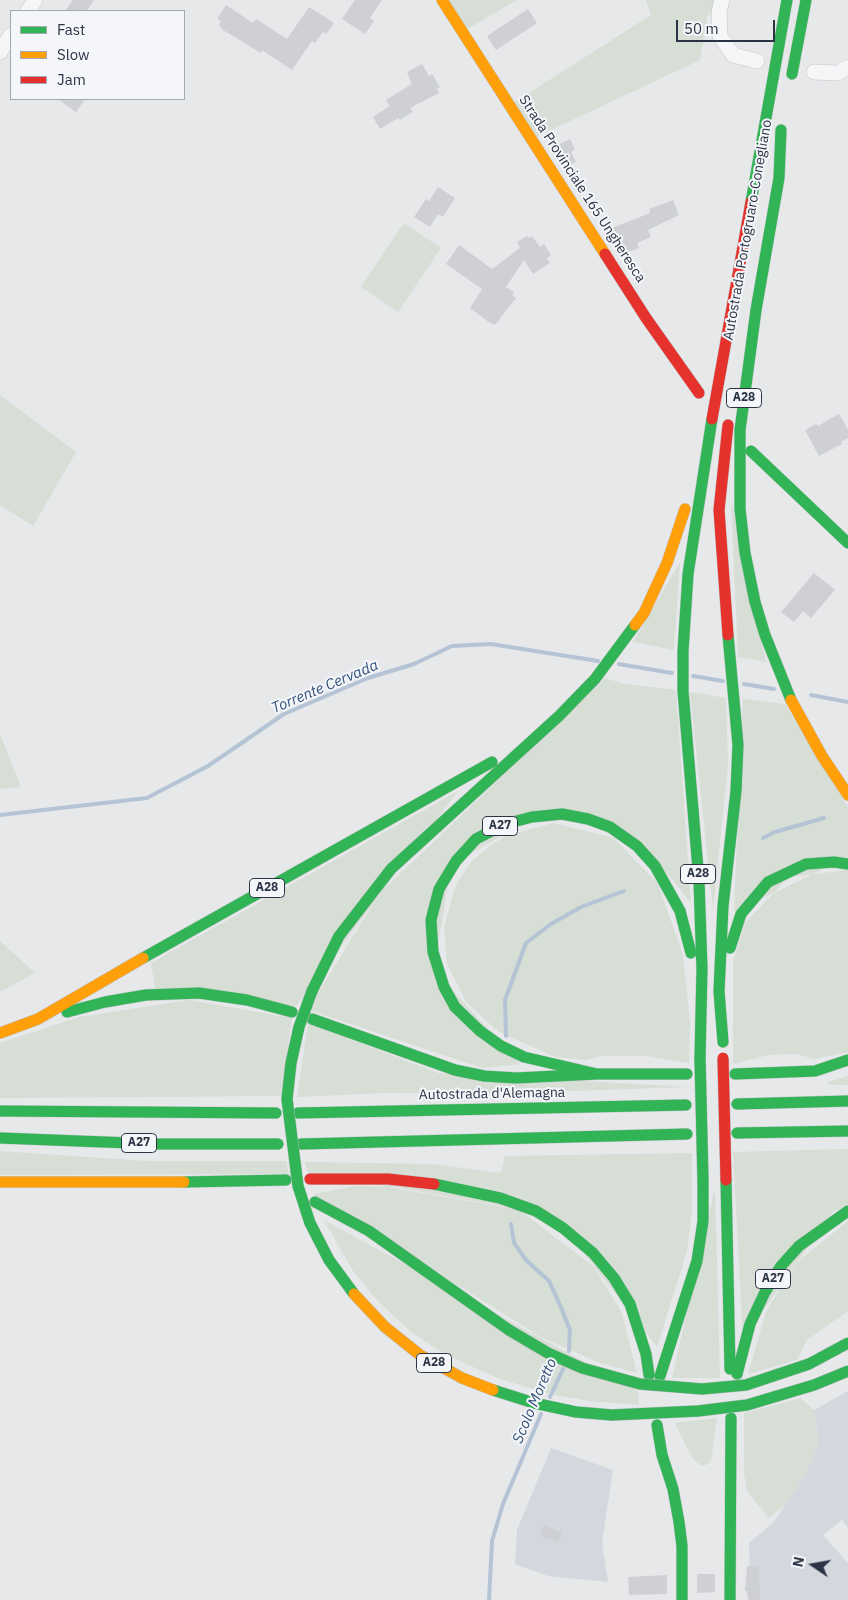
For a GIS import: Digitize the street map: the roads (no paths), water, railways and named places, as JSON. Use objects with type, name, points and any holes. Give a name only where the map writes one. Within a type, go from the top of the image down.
[{"type":"main road","name":"Strada Provinciale 165 Ungheresca","points":[[442,0],[646,318],[699,393]]},
{"type":"main road","name":"Autostrada Portogruaro-Conegliano","points":[[741,252],[787,0]]},
{"type":"main road","points":[[790,84],[806,0]]},
{"type":"main road","name":"Autostrada Portogruaro-Conegliano","points":[[723,1042],[719,991],[724,906],[736,791],[738,745],[721,557],[720,510],[723,465],[731,408],[782,126],[779,178],[751,345],[740,430],[740,509],[745,553],[755,602],[765,635],[800,710]]},
{"type":"main road","name":"A28","points":[[741,252],[684,513],[667,564],[644,613],[595,678],[533,740],[391,869],[363,902],[339,936],[312,990],[297,1036],[291,1063],[287,1100],[298,1186],[310,1223],[334,1267],[355,1296],[384,1328],[420,1355],[462,1378],[534,1404],[576,1412],[612,1415],[698,1411],[747,1405],[814,1385],[848,1371]]},
{"type":"main road","name":"A28","points":[[700,1058],[702,969],[699,881],[683,691],[682,651],[688,574],[741,252]]},
{"type":"main road","points":[[751,451],[848,543]]},
{"type":"main road","name":"A28","points":[[800,710],[828,742]]},
{"type":"main road","name":"A28","points":[[800,710],[822,756],[848,795]]},
{"type":"main road","name":"A28","points":[[0,1033],[38,1019],[100,982],[533,740]]},
{"type":"main road","name":"A27","points":[[597,1074],[524,1057],[501,1046],[480,1031],[455,1006],[444,987],[433,952],[431,920],[439,889],[456,862],[476,839],[505,824],[532,816],[562,814],[588,819],[610,828],[637,846],[655,866],[680,911],[688,937],[694,971],[700,1058]]},
{"type":"main road","points":[[723,1042],[727,956],[736,928],[749,902],[768,882],[793,869],[820,862],[848,864]]},
{"type":"main road","points":[[38,1019],[105,1002],[146,995],[199,993],[247,1000],[292,1012]]},
{"type":"main road","name":"A27","points":[[312,1019],[455,1070],[484,1076],[516,1078],[597,1074],[686,1074]]},
{"type":"main road","name":"A27","points":[[723,1042],[728,1334],[734,1375],[750,1324],[765,1292],[781,1266],[799,1246],[824,1226],[848,1211]]},
{"type":"main road","points":[[310,1179],[388,1179],[429,1183],[461,1188],[500,1198],[536,1211],[563,1228],[593,1253],[614,1278],[630,1304],[655,1376],[697,1261],[703,1221],[700,1058]]},
{"type":"main road","points":[[816,1071],[848,1060]]},
{"type":"main road","points":[[735,1074],[848,1069]]},
{"type":"main road","points":[[737,1104],[848,1101]]},
{"type":"main road","name":"Autostrada d'Alemagna","points":[[298,1114],[686,1105]]},
{"type":"main road","points":[[0,1111],[276,1113]]},
{"type":"main road","points":[[737,1133],[848,1131]]},
{"type":"main road","points":[[301,1144],[687,1134]]},
{"type":"main road","name":"A27","points":[[0,1138],[156,1144],[278,1144]]},
{"type":"main road","points":[[0,1182],[238,1182],[286,1180]]},
{"type":"main road","points":[[238,1182],[274,1191]]},
{"type":"main road","points":[[315,1202],[369,1231],[510,1330],[548,1352],[582,1368],[640,1384],[694,1388],[746,1385],[781,1375],[808,1364],[848,1343]]},
{"type":"main road","points":[[730,1600],[731,1418]]},
{"type":"main road","points":[[657,1425],[662,1455],[673,1489],[679,1522],[682,1600]]},
{"type":"street","points":[[722,0],[719,12],[720,36],[733,55],[757,61]]},
{"type":"street","points":[[0,52],[10,37]]},
{"type":"street","points":[[814,72],[838,73],[848,67]]},
{"type":"waterway","name":"Torrente Cervada","points":[[0,815],[147,798],[208,766],[284,714],[368,678],[414,664],[452,646],[491,644],[598,661]]},
{"type":"waterway","name":"Torrente Cervada","points":[[619,664],[672,673]]},
{"type":"waterway","name":"Torrente Cervada","points":[[693,676],[723,681]]},
{"type":"waterway","name":"Torrente Cervada","points":[[744,684],[774,689]]},
{"type":"waterway","name":"Torrente Cervada","points":[[811,695],[848,702]]},
{"type":"waterway","name":"Scolo Moretto","points":[[763,838],[775,832],[824,818]]},
{"type":"waterway","name":"Scolo Moretto","points":[[506,1036],[505,1000],[526,943],[551,924],[581,907],[624,891]]},
{"type":"waterway","name":"Scolo Moretto","points":[[511,1224],[514,1243],[526,1260],[549,1281],[560,1305],[570,1330],[569,1351]]},
{"type":"waterway","name":"Scolo Moretto","points":[[550,1397],[563,1369]]},
{"type":"waterway","name":"Scolo Moretto","points":[[489,1600],[492,1541],[503,1504],[541,1414]]}]
